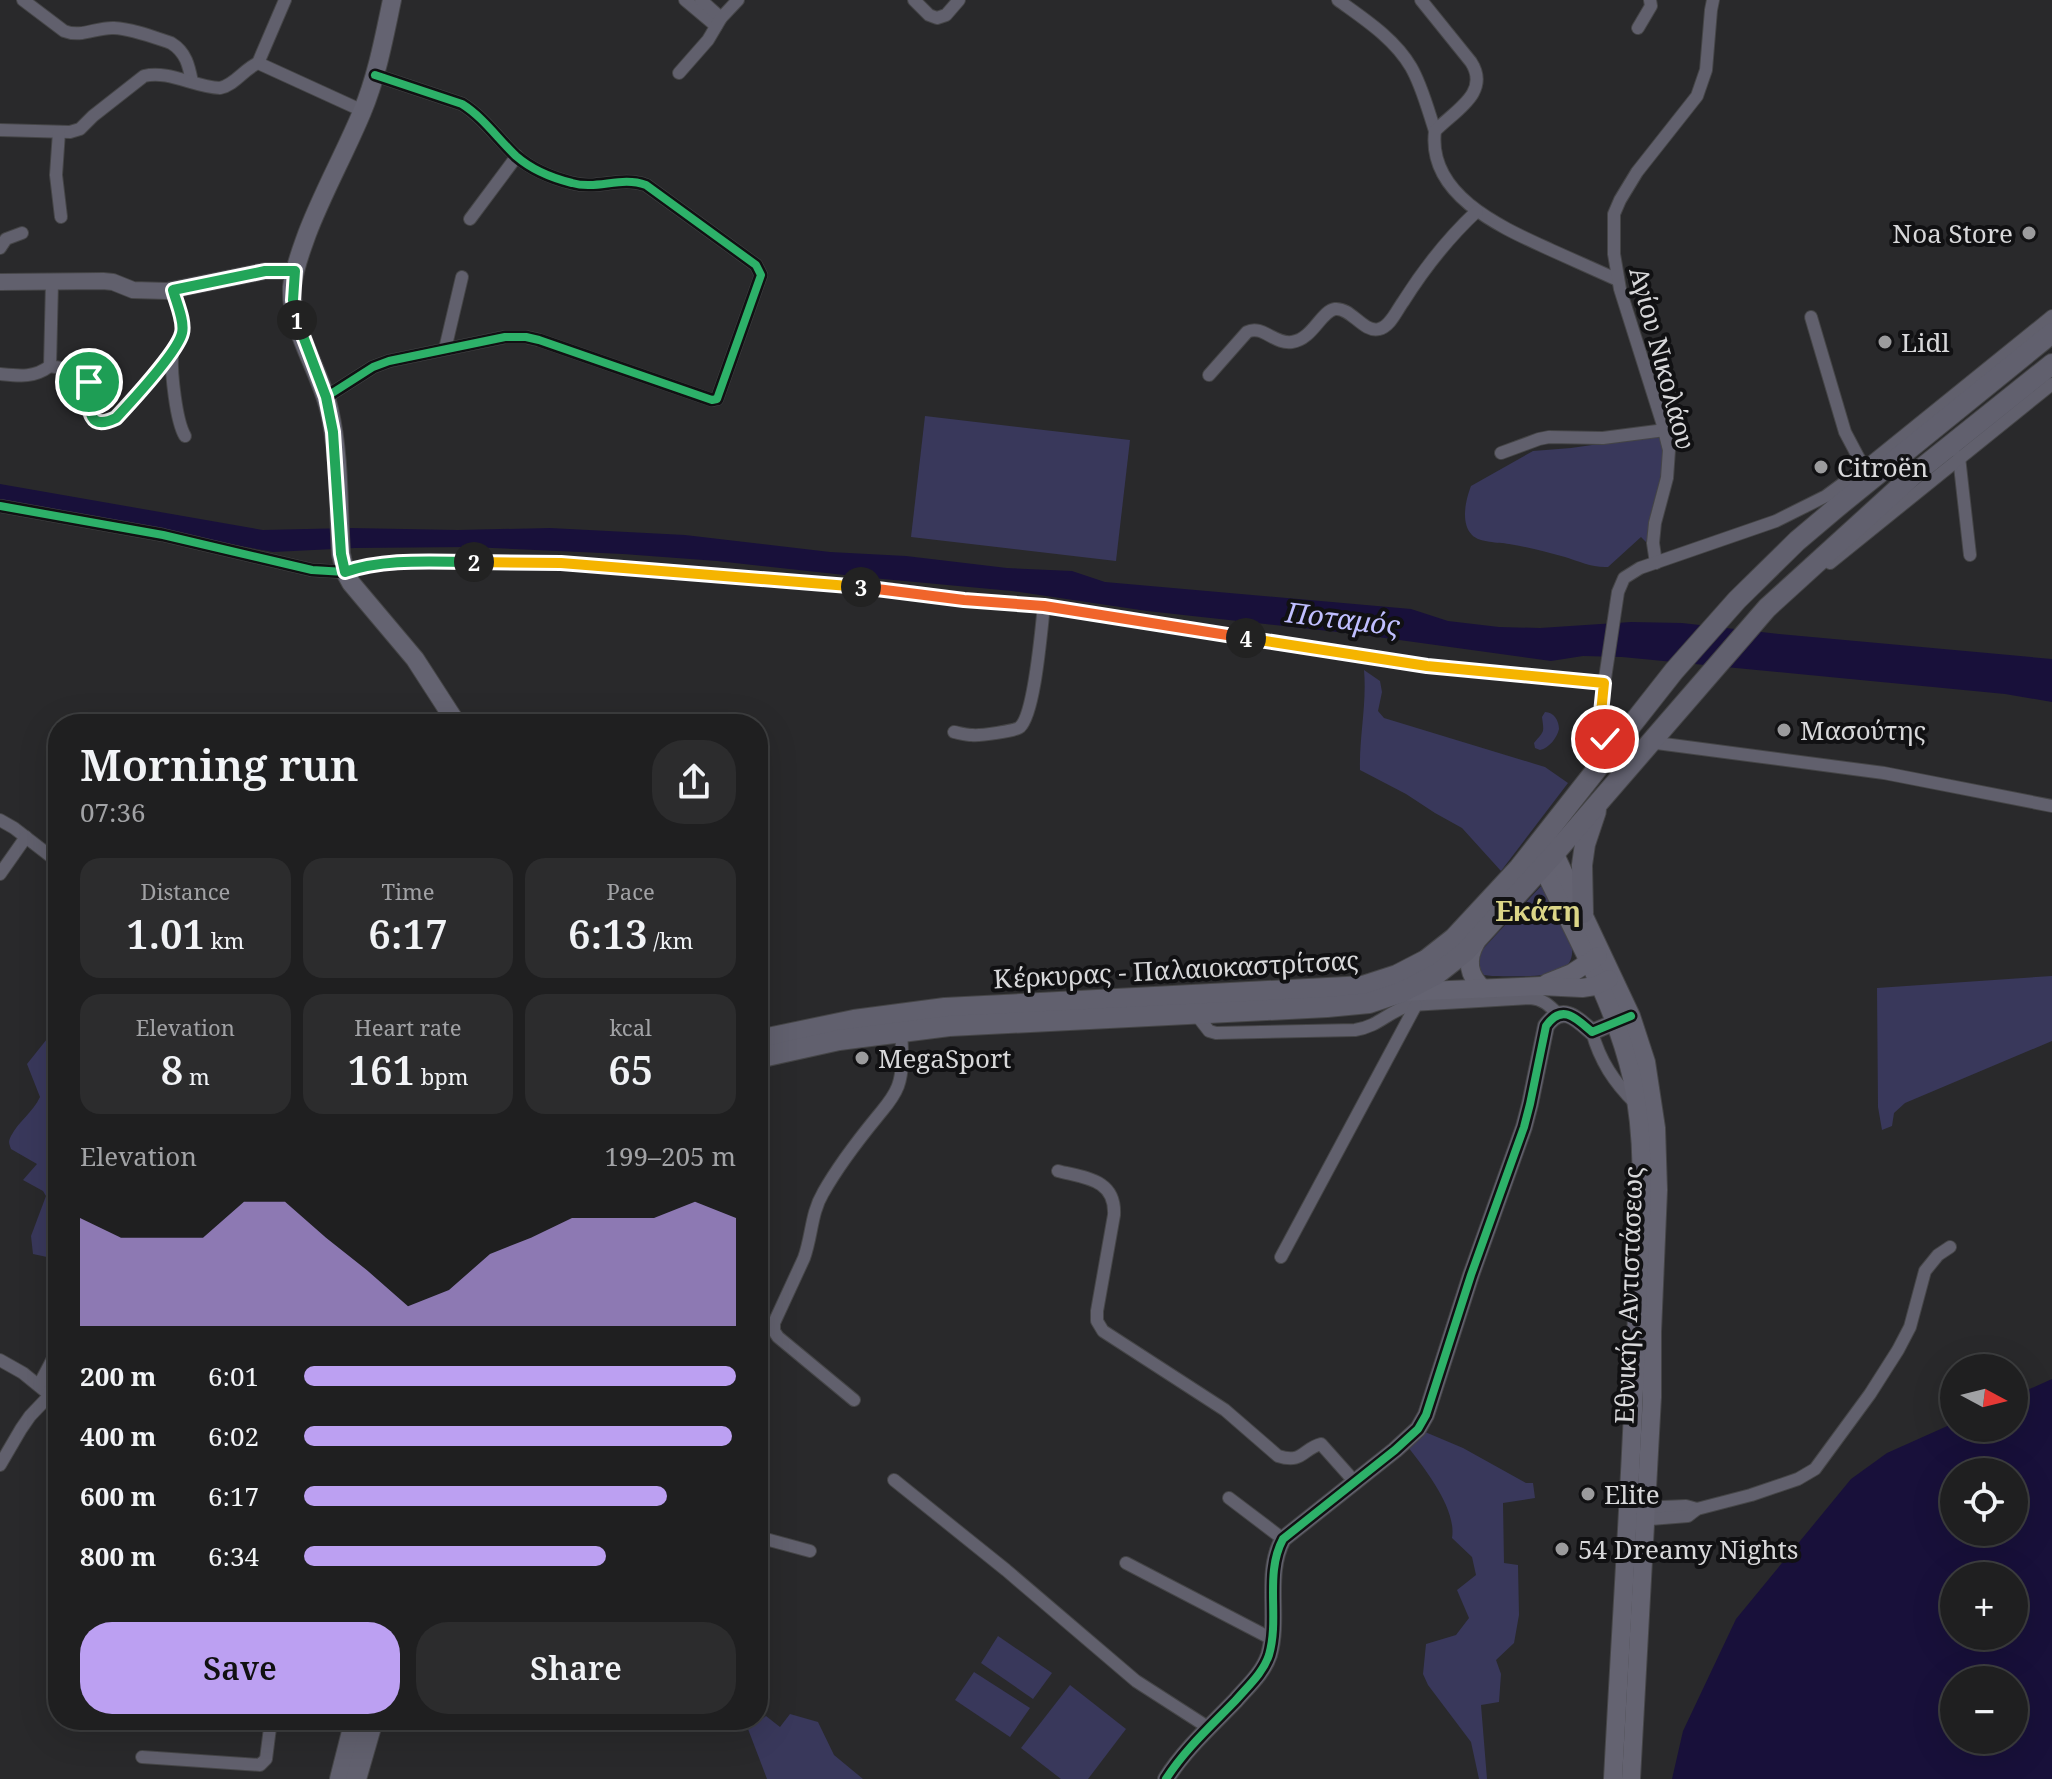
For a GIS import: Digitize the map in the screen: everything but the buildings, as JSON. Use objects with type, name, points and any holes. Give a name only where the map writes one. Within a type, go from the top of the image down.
[{"type":"main road","points":[[392,0],[375,75],[363,111],[323,194],[292,286],[295,314],[326,397],[333,432],[343,563],[358,593],[415,659],[451,714]]},
{"type":"main road","name":"Κέρκυρας - Παλαιοκαστρίτσας","points":[[768,1056],[839,1040],[949,1026],[1350,1005],[1409,999],[1477,940],[1544,851],[1611,750],[1674,671],[1737,600],[1868,473],[2052,333]]},
{"type":"main road","name":"Κέρκυρας - Παλαιοκαστρίτσας","points":[[768,1038],[845,1021],[945,1008],[1363,986],[1397,975],[1426,960],[1465,928],[1600,800],[1767,608],[1912,476],[2052,364]]},
{"type":"main road","points":[[1868,473],[1874,510]]},
{"type":"main road","points":[[1583,913],[1585,844],[1600,800]]},
{"type":"main road","name":"Εθνικής Αντιστάσεως","points":[[1544,851],[1583,913],[1596,958]]},
{"type":"main road","name":"Εθνικής Αντιστάσεως","points":[[1544,851],[1648,1074],[1658,1148],[1652,1397],[1636,1514],[1613,1779]]},
{"type":"main road","points":[[1477,940],[1469,961],[1471,974],[1483,989]]},
{"type":"main road","points":[[1541,986],[1572,973],[1596,958]]},
{"type":"main road","points":[[1409,999],[1483,989],[1541,986],[1582,988],[1606,980]]},
{"type":"main road","name":"Εθνικής Αντιστάσεως","points":[[1623,1019],[1626,1055],[1637,1104],[1643,1202],[1633,1440],[1636,1514],[1631,1779]]},
{"type":"main road","points":[[340,1779],[352,1730]]},
{"type":"main road","points":[[356,1779],[370,1730]]},
{"type":"street","points":[[23,0],[72,34],[116,28],[171,43],[184,55],[192,82]]},
{"type":"street","points":[[258,63],[285,0]]},
{"type":"street","points":[[685,0],[719,22]]},
{"type":"street","points":[[701,0],[719,22]]},
{"type":"street","points":[[679,73],[738,0]]},
{"type":"street","points":[[914,0],[929,15],[937,18],[946,15],[959,0]]},
{"type":"street","points":[[1338,0],[1365,19],[1399,50],[1415,76],[1435,131],[1435,150],[1440,169],[1449,186],[1503,229],[1618,280]]},
{"type":"street","points":[[1421,0],[1471,62],[1478,77],[1472,96],[1435,131]]},
{"type":"street","points":[[1638,28],[1651,6],[1650,0]]},
{"type":"street","name":"Αγίου Νικολάου","points":[[1656,563],[1653,543],[1655,523],[1669,466],[1669,450],[1618,280],[1613,239],[1616,208],[1637,172],[1697,96],[1706,70],[1713,0]]},
{"type":"street","points":[[0,130],[70,132],[80,129],[144,76],[154,73],[213,88],[226,86],[258,63],[363,111]]},
{"type":"street","points":[[326,397],[383,363],[505,337],[526,337],[712,400],[717,399],[760,278],[758,268],[646,185],[625,180],[575,184],[535,170],[462,104],[375,75]]},
{"type":"street","points":[[59,132],[56,175],[61,217]]},
{"type":"street","points":[[470,219],[517,156]]},
{"type":"street","points":[[1209,375],[1253,329],[1276,340],[1295,342],[1310,333],[1335,309],[1370,328],[1382,328],[1440,248],[1477,211]]},
{"type":"street","points":[[0,248],[6,239],[22,233]]},
{"type":"street","points":[[0,282],[113,282],[149,292],[265,271],[295,271]]},
{"type":"street","points":[[445,349],[462,277]]},
{"type":"street","points":[[50,366],[52,282]]},
{"type":"street","points":[[0,374],[33,376],[50,366],[85,375],[89,382],[89,413],[95,420],[109,421],[118,415],[172,353],[182,335],[173,290]]},
{"type":"street","points":[[1611,750],[1605,739],[1601,705],[1618,592],[1624,578],[1631,572],[1776,521],[1868,473],[2052,316]]},
{"type":"street","points":[[1811,317],[1845,432],[1868,473]]},
{"type":"street","points":[[172,353],[177,416],[185,436]]},
{"type":"street","points":[[1786,590],[1826,567],[2052,384]]},
{"type":"street","points":[[1501,453],[1549,437],[1603,438],[1665,430]]},
{"type":"street","points":[[1959,457],[1970,555]]},
{"type":"street","points":[[0,506],[163,535],[312,570],[343,563],[561,563],[888,589],[964,600],[1044,606],[1427,666],[1604,683]]},
{"type":"street","points":[[954,732],[970,736],[1012,732],[1021,726],[1030,707],[1044,606]]},
{"type":"street","points":[[1649,742],[1884,773],[2052,806]]},
{"type":"street","points":[[0,820],[48,854]]},
{"type":"street","points":[[0,874],[26,837]]},
{"type":"street","points":[[1281,1257],[1409,999],[1530,998],[1546,1002],[1558,1014]]},
{"type":"street","points":[[1166,1779],[1184,1754],[1252,1683],[1269,1655],[1275,1560],[1283,1539],[1395,1450],[1418,1429],[1426,1415],[1471,1275],[1524,1127],[1546,1026],[1552,1017],[1570,1015],[1592,1032],[1599,1055],[1610,1075],[1637,1104]]},
{"type":"street","points":[[1592,1032],[1623,1019]]},
{"type":"street","points":[[854,1400],[778,1337],[774,1323],[808,1247],[815,1208],[897,1089],[901,1031]]},
{"type":"street","points":[[1058,1171],[1098,1182],[1113,1200],[1114,1215],[1097,1311],[1097,1321],[1103,1331],[1225,1410],[1278,1456],[1287,1459],[1301,1457],[1313,1446],[1321,1444],[1354,1481]]},
{"type":"street","points":[[1636,1514],[1686,1506],[1697,1509],[1751,1495],[1798,1479],[1819,1465],[1898,1350],[1910,1327],[1928,1265],[1950,1247]]},
{"type":"street","points":[[0,1360],[48,1393]]},
{"type":"street","points":[[39,1385],[48,1368]]},
{"type":"street","points":[[0,1465],[30,1416],[48,1402]]},
{"type":"street","points":[[894,1480],[1136,1681],[1209,1728]]},
{"type":"street","points":[[1229,1498],[1283,1539]]},
{"type":"street","points":[[768,1540],[810,1551]]},
{"type":"street","points":[[1126,1563],[1272,1639]]},
{"type":"street","points":[[142,1757],[260,1765],[266,1759],[270,1730]]},
{"type":"shaded area","points":[[925,416],[1130,440],[1116,561],[911,537]]},
{"type":"shaded area","points":[[1662,435],[1663,463],[1647,543],[1641,537],[1608,567],[1484,541],[1475,538],[1468,530],[1465,511],[1471,486],[1533,451]]},
{"type":"shaded area","points":[[1364,670],[1380,681],[1382,692],[1378,711],[1384,718],[1545,767],[1568,783],[1501,871],[1462,828],[1360,770]]},
{"type":"shaded area","points":[[1545,712],[1555,718],[1559,729],[1552,742],[1540,750],[1535,748],[1534,743],[1543,731],[1542,717]]},
{"type":"shaded area","points":[[1542,885],[1572,944],[1569,963],[1558,972],[1540,975],[1484,975],[1479,960],[1482,950]]},
{"type":"shaded area","points":[[2052,976],[2052,1041],[1905,1103],[1894,1113],[1892,1126],[1882,1130],[1878,1107],[1877,988]]},
{"type":"shaded area","points":[[47,1039],[47,1257],[33,1254],[31,1236],[46,1196],[23,1180],[37,1164],[11,1149],[9,1141],[40,1097],[27,1064]]},
{"type":"shaded area","points":[[1418,1429],[1463,1448],[1526,1483],[1533,1483],[1535,1498],[1503,1503],[1504,1563],[1518,1565],[1519,1615],[1514,1643],[1496,1660],[1501,1674],[1499,1702],[1481,1705],[1487,1779],[1479,1779],[1471,1742],[1423,1674],[1426,1644],[1456,1635],[1469,1618],[1457,1590],[1476,1575],[1472,1557],[1452,1538],[1450,1515],[1445,1502],[1408,1447]]},
{"type":"shaded area","points":[[998,1636],[1052,1673],[1033,1699],[981,1663]]},
{"type":"shaded area","points":[[974,1672],[1030,1708],[1010,1737],[955,1700]]},
{"type":"shaded area","points":[[1070,1685],[1126,1729],[1088,1779],[1061,1779],[1021,1748]]},
{"type":"shaded area","points":[[790,1714],[818,1722],[834,1755],[863,1779],[767,1779],[748,1730],[768,1730],[768,1718],[780,1727]]},
{"type":"water","name":"Ποταμός","points":[[0,484],[263,530],[550,528],[685,535],[830,552],[1072,571],[1105,582],[1411,609],[1448,621],[1499,627],[1682,623],[2052,659],[2052,702],[2005,694],[1622,657],[1583,656],[1551,661],[1356,634],[1147,611],[1012,591],[717,561],[470,547],[273,552],[0,501]]},
{"type":"water","points":[[2052,1379],[2052,1779],[1672,1779],[1683,1731],[1736,1619],[1851,1479],[1887,1453],[1940,1429],[1940,1442],[2028,1442],[2028,1390]]},
{"type":"cycle path","points":[[326,397],[373,367],[389,361],[505,337],[526,337],[712,400],[717,399],[761,275],[756,265],[646,185],[627,182],[581,185],[550,176],[516,156],[462,104],[375,75]]},
{"type":"cycle path","points":[[0,506],[163,535],[312,570],[345,572],[365,565],[418,562],[561,563],[888,589],[964,600],[1044,606],[1427,666],[1604,683]]},
{"type":"cycle path","points":[[1166,1779],[1190,1747],[1255,1679],[1266,1662],[1272,1641],[1274,1567],[1283,1539],[1395,1450],[1418,1429],[1426,1415],[1471,1275],[1524,1127],[1546,1026],[1563,1014],[1575,1018],[1592,1032],[1631,1016]]},
{"type":"place","name":"Noa Store","points":[[2029,233]]},
{"type":"place","name":"Lidl","points":[[1885,342]]},
{"type":"place","name":"Citroën","points":[[1821,467]]},
{"type":"place","name":"Μασούτης","points":[[1784,730]]},
{"type":"place","name":"MegaSport","points":[[862,1058]]},
{"type":"place","name":"Elite","points":[[1588,1494]]},
{"type":"place","name":"54 Dreamy Nights","points":[[1562,1549]]},
{"type":"district","name":"Εκάτη","points":[[1538,910]]},
{"type":"route","points":[[89,382],[89,413],[95,420],[113,420],[172,353],[180,338],[182,325],[173,290],[265,271],[295,271],[292,286],[295,314],[326,397],[333,432],[341,554],[345,572],[365,565],[418,562],[561,563],[888,589],[964,600],[1044,606],[1427,666],[1604,683],[1601,713],[1605,739]]}]
